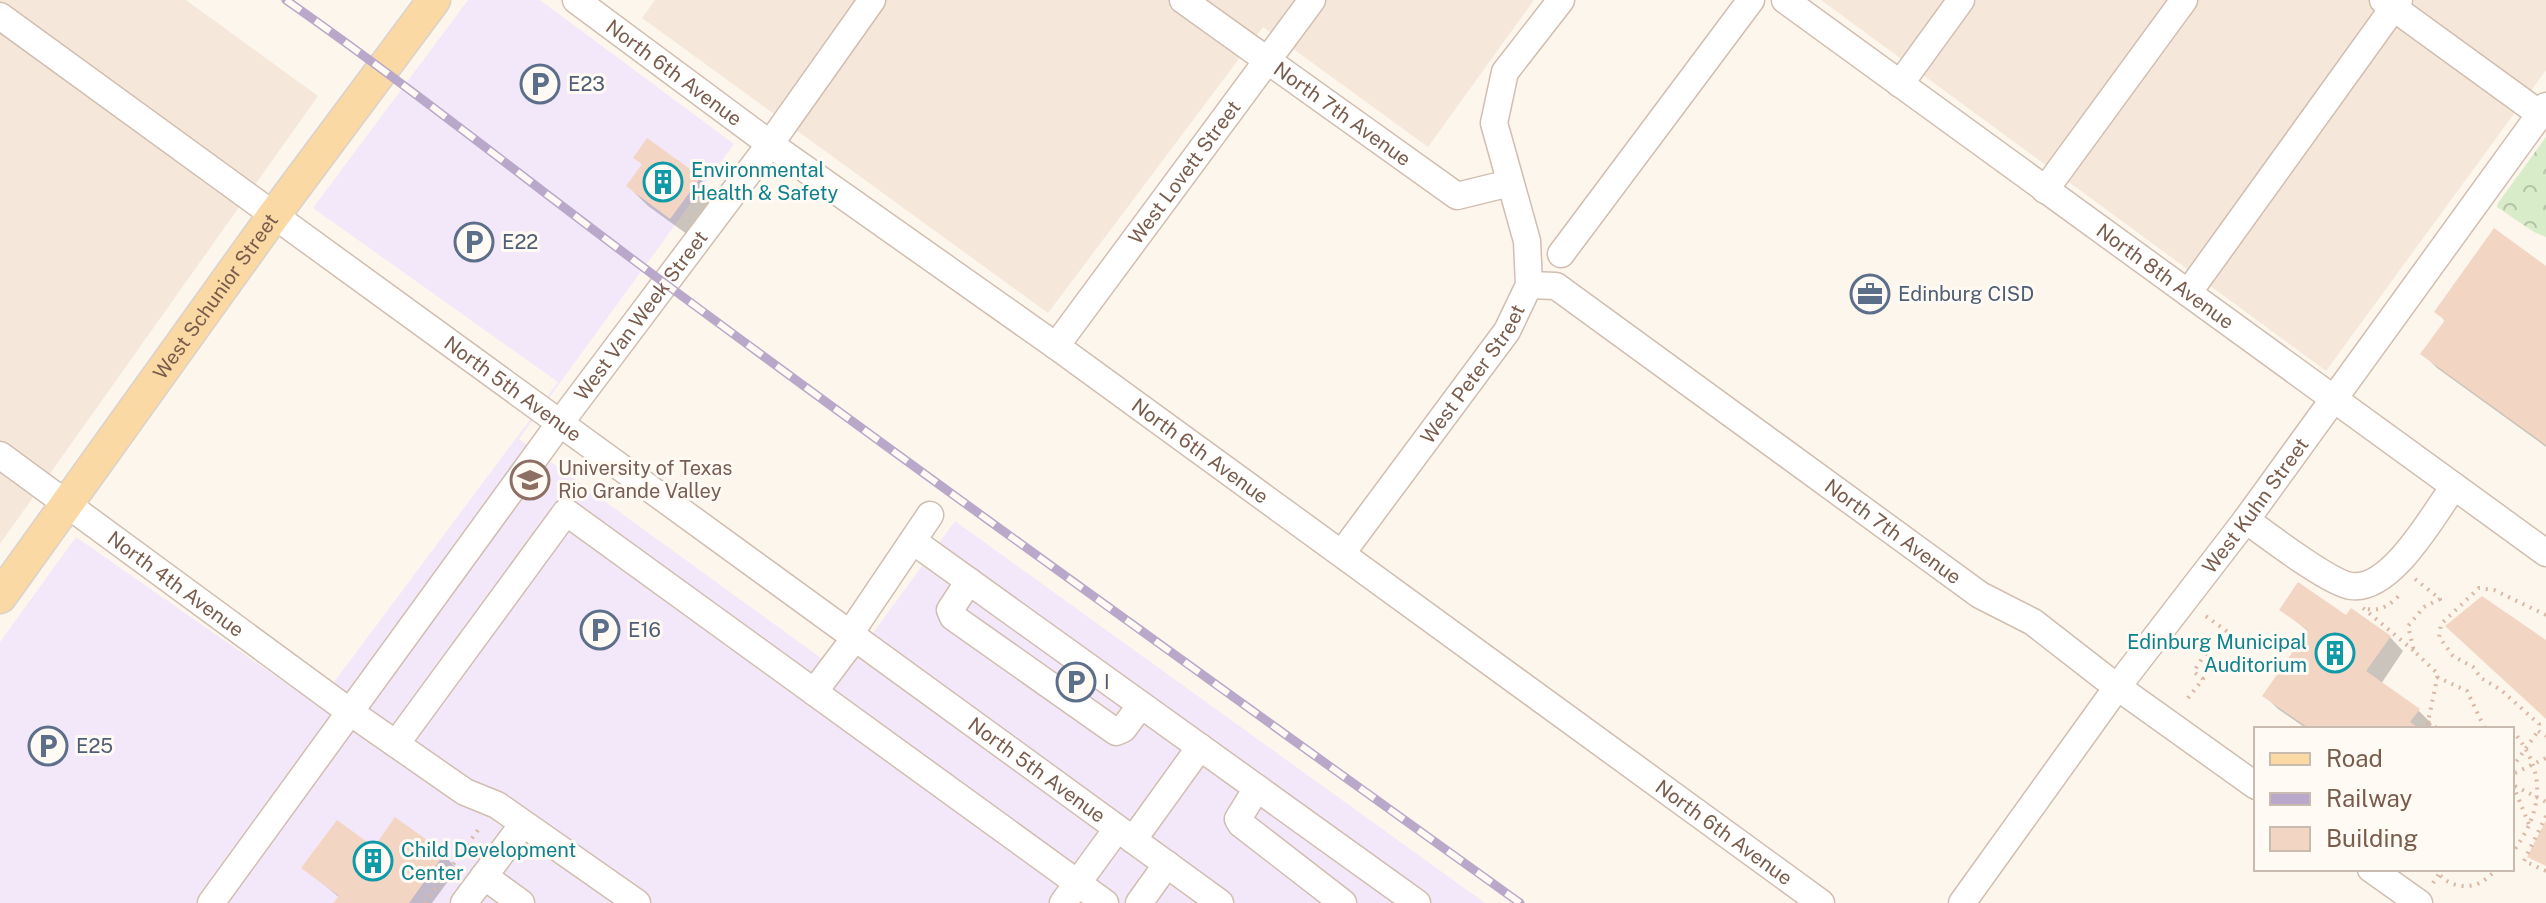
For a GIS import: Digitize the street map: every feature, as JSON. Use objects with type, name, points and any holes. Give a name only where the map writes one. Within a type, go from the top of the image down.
[{"type":"main road","name":"West Schunior Street","points":[[0,597],[274,215],[434,0]]},
{"type":"street","name":"North 6th Avenue","points":[[576,0],[770,144],[1056,346],[1821,903]]},
{"type":"street","name":"West Van Week Street","points":[[211,903],[560,423],[770,144],[872,0]]},
{"type":"street","name":"North 7th Avenue","points":[[1183,0],[1457,196],[1510,183]]},
{"type":"street","name":"West Lovett Street","points":[[1056,346],[1312,0]]},
{"type":"street","name":"West Peter Street","points":[[1342,553],[1507,331],[1529,285],[1527,241],[1494,123],[1505,72],[1561,0]]},
{"type":"street","points":[[1561,254],[1751,0]]},
{"type":"street","name":"North 8th Avenue","points":[[1785,0],[2546,553]]},
{"type":"street","points":[[1900,84],[1961,0]]},
{"type":"street","points":[[2045,190],[2184,0]]},
{"type":"street","points":[[2188,293],[2392,2],[2543,110]]},
{"type":"street","name":"North 5th Avenue","points":[[0,16],[1220,903]]},
{"type":"street","name":"West Kuhn Street","points":[[1962,903],[2118,686],[2246,520],[2543,110]]},
{"type":"street","name":"North 7th Avenue","points":[[1529,285],[1556,286],[1980,595],[2033,622],[2254,785]]},
{"type":"street","name":"North 4th Avenue","points":[[0,455],[350,712],[465,792],[497,805],[623,899]]},
{"type":"street","points":[[2246,520],[2320,571],[2354,587],[2371,584],[2397,564],[2454,486]]},
{"type":"street","points":[[396,744],[566,512],[814,692],[1070,893],[1105,903]]},
{"type":"street","points":[[814,692],[930,515]]},
{"type":"street","points":[[913,541],[1417,903]]},
{"type":"street","points":[[969,581],[950,610],[953,617],[1116,732],[1123,729],[1141,705]]},
{"type":"street","points":[[1070,893],[1200,747]]},
{"type":"street","points":[[1257,788],[1238,819],[1241,824],[1343,903]]},
{"type":"street","points":[[464,903],[523,824]]},
{"type":"street","points":[[1139,903],[1167,864]]},
{"type":"street","points":[[2374,871],[2420,897]]},
{"type":"street","points":[[484,876],[521,903]]},
{"type":"path","points":[[2413,578],[2440,599],[2424,607],[2408,626],[2414,651]]},
{"type":"path","points":[[2514,768],[2538,731],[2539,724],[2501,690],[2481,678],[2473,667],[2453,656],[2439,637],[2441,624],[2479,588],[2494,590],[2546,615]]},
{"type":"path","points":[[2361,607],[2438,674],[2425,727]]},
{"type":"path","points":[[2188,698],[2203,679],[2194,672],[2199,663],[2219,642],[2232,635],[2203,614]]},
{"type":"path","points":[[2437,677],[2467,691],[2484,727]]},
{"type":"path","points":[[2428,722],[2435,727]]},
{"type":"path","points":[[2538,731],[2546,736]]},
{"type":"path","points":[[2514,734],[2543,760],[2544,784],[2544,800],[2531,828],[2514,850]]},
{"type":"path","points":[[2514,770],[2543,760]]},
{"type":"path","points":[[2514,785],[2544,800]]},
{"type":"path","points":[[2514,787],[2531,828]]},
{"type":"path","points":[[2546,816],[2524,861],[2546,871]]},
{"type":"path","points":[[425,903],[481,826]]},
{"type":"path","points":[[2420,897],[2439,871],[2451,883],[2465,887],[2481,883],[2495,871]]},
{"type":"shaded area","points":[[0,0],[186,0],[318,96],[0,544]]},
{"type":"shaded area","name":"University of Texas Rio Grande Valley","points":[[468,0],[540,0],[734,144],[519,439],[843,674],[955,521],[1485,903],[0,903],[0,642],[76,537],[317,705],[558,382],[313,208]]},
{"type":"shaded area","points":[[655,0],[1534,0],[1428,147],[1263,27],[1048,313],[642,18]]},
{"type":"shaded area","points":[[1821,0],[2546,0],[2546,70],[2326,371]]},
{"type":"green space","points":[[2546,137],[2546,237],[2497,207]]},
{"type":"building","name":"Environmental Health & Safety","points":[[647,138],[701,177],[670,219],[626,186],[642,164],[633,158]]},
{"type":"building","points":[[2494,228],[2546,266],[2546,445],[2420,354],[2445,320],[2434,312]]},
{"type":"building","name":"Edinburg Municipal Auditorium","points":[[2298,582],[2346,615],[2351,608],[2391,636],[2366,671],[2420,709],[2410,722],[2417,727],[2307,727],[2262,696],[2308,630],[2279,610]]},
{"type":"building","points":[[2482,596],[2546,640],[2546,719],[2445,626]]},
{"type":"building","name":"Child Development Center","points":[[395,817],[445,853],[409,903],[333,903],[339,896],[301,868],[337,820],[374,847]]},
{"type":"building","points":[[2546,820],[2546,866],[2527,857]]},
{"type":"railway","points":[[286,0],[879,441],[1520,903]]},
{"type":"place","name":"E23","points":[[540,84]]},
{"type":"place","name":"Environmental Health & Safety","points":[[663,182]]},
{"type":"place","name":"E22","points":[[474,242]]},
{"type":"place","name":"Edinburg CISD","points":[[1870,294]]},
{"type":"place","name":"University of Texas Rio Grande Valley","points":[[530,480]]},
{"type":"place","name":"E16","points":[[600,630]]},
{"type":"place","name":"Edinburg Municipal Auditorium","points":[[2335,653]]},
{"type":"place","name":"I","points":[[1076,682]]},
{"type":"place","name":"E25","points":[[48,746]]},
{"type":"place","name":"Child Development Center","points":[[373,861]]}]
